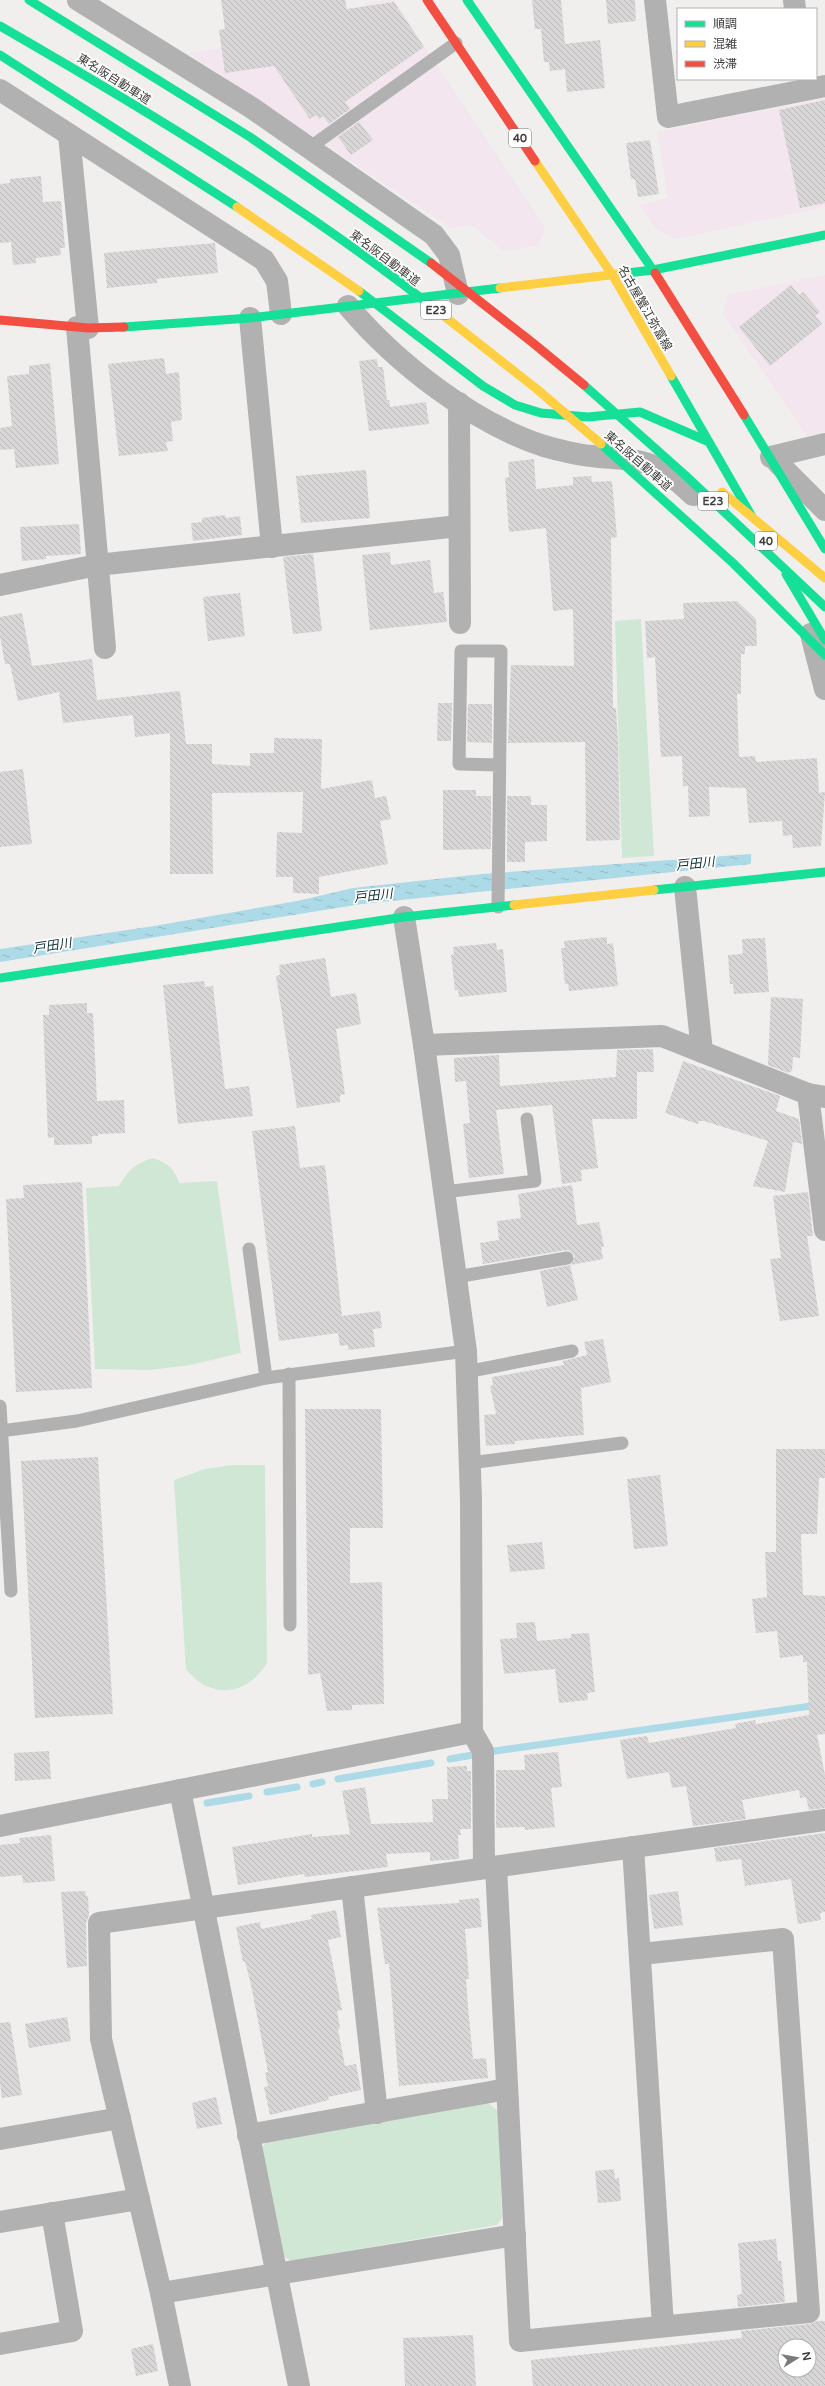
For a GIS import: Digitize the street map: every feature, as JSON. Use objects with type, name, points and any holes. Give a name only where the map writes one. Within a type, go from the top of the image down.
[{"type":"main road","name":"東名阪自動車道","points":[[29,0],[84,32],[251,138],[367,217],[462,287],[598,397],[815,607]]},
{"type":"main road","name":"名古屋蟹江弥富線","points":[[427,0],[613,276],[707,441],[772,551],[815,607],[825,640]]},
{"type":"main road","name":"名古屋蟹江弥富線","points":[[467,0],[653,270],[771,457],[825,549]]},
{"type":"main road","name":"東名阪自動車道","points":[[0,26],[53,55],[231,165],[352,247],[518,373],[659,495],[825,655]]},
{"type":"main road","points":[[0,55],[270,228],[345,281],[483,386],[515,405],[541,413],[588,417],[640,412],[707,441]]},
{"type":"main road","points":[[0,320],[82,327],[150,327],[250,318],[613,276],[653,270],[825,235]]},
{"type":"main road","points":[[598,397],[698,473]]},
{"type":"main road","points":[[716,488],[825,578]]},
{"type":"main road","points":[[0,978],[404,917],[825,872]]},
{"type":"street","points":[[78,0],[252,108],[434,235],[450,256],[458,294]]},
{"type":"street","points":[[655,0],[668,117],[801,85],[825,86]]},
{"type":"street","points":[[0,90],[264,260],[277,281],[281,314]]},
{"type":"street","points":[[69,135],[97,565],[105,648]]},
{"type":"street","points":[[348,306],[390,351],[458,403],[483,419],[512,434],[545,446],[590,456],[636,460],[658,468],[741,533],[772,551]]},
{"type":"street","points":[[250,318],[272,547]]},
{"type":"street","points":[[458,403],[460,623]]},
{"type":"street","points":[[771,457],[825,444]]},
{"type":"street","points":[[771,457],[825,510]]},
{"type":"street","points":[[0,585],[97,565],[459,526]]},
{"type":"street","points":[[815,607],[825,689]]},
{"type":"street","points":[[685,887],[702,1052]]},
{"type":"street","points":[[404,917],[424,1045],[456,1277],[466,1362],[470,1462],[472,1732],[483,1751],[490,1868],[507,2089],[520,2341],[809,2312],[782,1939],[641,1954]]},
{"type":"street","points":[[424,1045],[662,1036],[816,1095],[825,1230]]},
{"type":"street","points":[[0,1826],[472,1732]]},
{"type":"street","points":[[180,1790],[298,2386]]},
{"type":"street","points":[[180,2386],[161,2293],[101,2039],[99,1923],[825,1820]]},
{"type":"street","points":[[633,1847],[641,1954],[663,2326]]},
{"type":"street","points":[[352,1887],[377,2112]]},
{"type":"street","points":[[248,2135],[507,2089]]},
{"type":"street","points":[[0,2139],[120,2118]]},
{"type":"street","points":[[0,2222],[139,2199]]},
{"type":"street","points":[[0,2344],[72,2331],[52,2213]]},
{"type":"street","points":[[161,2293],[515,2235]]},
{"type":"lane","points":[[310,148],[456,43]]},
{"type":"lane","points":[[498,907],[501,651],[461,651],[459,764],[499,765]]},
{"type":"lane","points":[[444,1192],[535,1181],[527,1119]]},
{"type":"lane","points":[[249,1249],[266,1378]]},
{"type":"lane","points":[[456,1277],[567,1258]]},
{"type":"lane","points":[[1,1430],[77,1421],[289,1374],[466,1362],[572,1350]]},
{"type":"lane","points":[[289,1374],[290,1625]]},
{"type":"lane","points":[[0,1406],[11,1591]]},
{"type":"lane","points":[[470,1462],[622,1443]]},
{"type":"shaded area","points":[[394,0],[545,227],[539,245],[503,251],[471,225],[450,228],[188,53],[368,25],[365,3]]},
{"type":"shaded area","points":[[825,98],[825,207],[676,239],[656,229],[639,205],[668,198],[657,132]]},
{"type":"shaded area","points":[[825,275],[825,432],[807,436],[723,314],[727,295]]},
{"type":"green space","points":[[641,619],[654,856],[622,858],[615,621]]},
{"type":"green space","points":[[153,1158],[170,1167],[175,1173],[179,1183],[217,1181],[241,1353],[190,1365],[150,1370],[95,1369],[86,1188],[119,1186],[133,1168],[141,1162]]},
{"type":"green space","points":[[232,1465],[265,1465],[267,1663],[248,1683],[241,1687],[225,1690],[203,1685],[186,1670],[174,1480],[205,1469]]},
{"type":"green space","points":[[487,2102],[498,2111],[502,2218],[497,2225],[291,2261],[280,2254],[260,2150],[267,2141]]},
{"type":"water","name":"戸田川","points":[[751,854],[751,864],[362,904],[0,962],[0,949],[154,926],[297,901],[353,888],[482,874]]},
{"type":"building","points":[[221,0],[345,0],[347,9],[394,2],[424,47],[345,102],[350,109],[329,124],[323,116],[319,119],[316,115],[310,119],[274,66],[225,73],[219,30],[225,29]]},
{"type":"building","points":[[532,0],[561,0],[565,44],[600,40],[605,88],[567,92],[565,69],[550,71],[549,62],[544,62],[541,29],[535,29]]},
{"type":"building","points":[[606,0],[635,0],[636,21],[608,24]]},
{"type":"building","points":[[825,100],[825,203],[800,208],[779,110]]},
{"type":"building","points":[[359,122],[373,140],[351,155],[338,137]]},
{"type":"building","points":[[650,140],[659,194],[638,197],[635,179],[631,179],[626,143]]},
{"type":"building","points":[[41,176],[43,202],[61,201],[65,248],[60,248],[61,255],[36,258],[36,263],[13,265],[11,242],[0,243],[0,184],[10,183],[10,179]]},
{"type":"building","points":[[215,243],[218,273],[157,279],[157,283],[107,288],[104,253]]},
{"type":"building","points":[[791,285],[799,295],[803,292],[820,312],[815,316],[822,324],[770,366],[739,327]]},
{"type":"building","points":[[164,358],[166,374],[179,372],[182,420],[171,422],[173,441],[166,442],[168,451],[119,456],[108,364]]},
{"type":"building","points":[[377,359],[378,367],[383,367],[387,400],[389,400],[390,407],[426,402],[429,424],[369,431],[359,361]]},
{"type":"building","points":[[50,363],[59,464],[16,468],[14,449],[0,450],[0,428],[12,426],[7,376],[29,374],[29,366]]},
{"type":"building","points":[[534,459],[536,489],[573,485],[573,477],[591,476],[592,482],[612,481],[617,537],[611,538],[613,708],[616,708],[618,743],[620,840],[586,841],[585,742],[508,743],[511,665],[574,666],[573,609],[553,611],[546,528],[509,532],[505,478],[509,477],[508,462]]},
{"type":"building","points":[[366,470],[370,518],[301,523],[296,476]]},
{"type":"building","points":[[225,515],[226,518],[240,516],[242,535],[193,541],[191,523],[202,522],[202,518]]},
{"type":"building","points":[[79,524],[81,554],[46,556],[46,559],[22,561],[20,527]]},
{"type":"building","points":[[390,552],[391,565],[430,560],[434,593],[443,592],[447,622],[370,630],[362,555]]},
{"type":"building","points":[[313,554],[322,631],[293,634],[283,557]]},
{"type":"building","points":[[240,593],[245,636],[208,641],[203,597]]},
{"type":"building","points":[[737,601],[756,619],[757,646],[745,646],[745,654],[741,654],[741,694],[737,694],[739,757],[755,756],[756,762],[817,758],[819,793],[825,792],[821,846],[793,848],[792,835],[783,836],[782,821],[749,823],[746,788],[709,787],[710,816],[689,817],[688,786],[683,786],[682,756],[661,757],[655,657],[647,658],[645,621],[684,619],[683,603]]},
{"type":"building","points":[[22,613],[32,666],[92,659],[97,700],[180,691],[186,744],[212,744],[212,764],[250,766],[250,753],[274,753],[274,738],[322,739],[321,789],[372,780],[375,798],[386,796],[391,819],[380,821],[388,864],[319,877],[319,894],[293,893],[293,877],[276,877],[277,832],[302,833],[303,792],[212,793],[213,874],[170,874],[170,733],[135,737],[133,715],[63,723],[59,692],[18,701],[10,664],[5,664],[0,636],[0,617]]},
{"type":"building","points":[[438,703],[452,703],[451,741],[437,741]]},
{"type":"building","points":[[468,704],[492,704],[492,743],[467,742]]},
{"type":"building","points":[[23,769],[32,844],[0,847],[0,772]]},
{"type":"building","points":[[443,790],[476,790],[476,796],[491,796],[491,849],[443,850]]},
{"type":"building","points":[[507,796],[531,796],[531,805],[547,805],[547,841],[525,842],[525,862],[507,862]]},
{"type":"building","points":[[607,937],[607,944],[613,943],[618,986],[569,991],[568,984],[565,984],[561,948],[565,948],[564,941]]},
{"type":"building","points":[[765,938],[769,992],[734,994],[733,984],[730,984],[728,955],[743,954],[742,939]]},
{"type":"building","points":[[496,943],[497,950],[503,949],[507,992],[459,997],[458,990],[455,990],[451,955],[454,954],[453,947]]},
{"type":"building","points":[[325,958],[331,997],[356,993],[361,1024],[336,1029],[345,1094],[340,1095],[340,1102],[297,1108],[276,976],[280,975],[279,965]]},
{"type":"building","points":[[204,981],[205,987],[213,986],[225,1089],[249,1086],[253,1116],[178,1124],[163,985]]},
{"type":"building","points":[[771,997],[803,999],[800,1058],[793,1057],[792,1071],[788,1073],[768,1065]]},
{"type":"building","points":[[87,1003],[87,1013],[93,1013],[97,1101],[124,1100],[125,1133],[98,1134],[98,1136],[92,1136],[92,1144],[54,1145],[54,1137],[48,1138],[43,1015],[49,1015],[49,1005]]},
{"type":"building","points":[[653,1049],[654,1072],[637,1072],[637,1119],[592,1119],[598,1168],[581,1170],[582,1181],[562,1184],[552,1105],[496,1110],[504,1174],[469,1178],[463,1124],[470,1123],[466,1081],[455,1082],[454,1058],[499,1055],[500,1086],[616,1077],[617,1050]]},
{"type":"building","points":[[683,1061],[780,1096],[776,1111],[799,1119],[802,1144],[793,1142],[785,1192],[753,1186],[768,1141],[704,1121],[699,1121],[698,1124],[665,1113]]},
{"type":"building","points":[[295,1126],[300,1168],[325,1165],[342,1316],[380,1311],[382,1328],[373,1329],[375,1347],[348,1350],[348,1345],[340,1346],[338,1333],[279,1341],[252,1131]]},
{"type":"building","points":[[82,1182],[92,1388],[16,1392],[6,1199],[24,1198],[23,1185]]},
{"type":"building","points":[[572,1185],[577,1225],[599,1222],[604,1247],[601,1247],[603,1259],[571,1265],[575,1256],[570,1251],[566,1250],[483,1264],[480,1243],[499,1240],[497,1221],[521,1218],[518,1194]]},
{"type":"building","points":[[808,1192],[813,1236],[807,1236],[819,1316],[780,1321],[770,1259],[781,1258],[773,1196]]},
{"type":"building","points":[[570,1265],[578,1300],[547,1307],[540,1271]]},
{"type":"building","points":[[603,1339],[611,1382],[581,1388],[584,1435],[515,1441],[515,1444],[486,1446],[484,1415],[496,1414],[490,1386],[493,1385],[492,1377],[564,1365],[563,1361],[587,1355],[584,1342]]},
{"type":"building","points":[[305,1409],[381,1409],[383,1528],[350,1528],[350,1583],[382,1582],[384,1704],[352,1705],[352,1710],[327,1711],[320,1673],[308,1675]]},
{"type":"building","points":[[776,1449],[825,1449],[825,1478],[819,1478],[817,1534],[801,1534],[803,1595],[825,1596],[825,1734],[817,1735],[825,1775],[825,1808],[809,1810],[806,1797],[800,1798],[799,1790],[742,1800],[746,1819],[693,1826],[686,1786],[672,1788],[669,1772],[627,1779],[620,1740],[647,1736],[649,1743],[736,1728],[735,1724],[755,1720],[756,1724],[809,1715],[807,1662],[803,1662],[803,1655],[780,1658],[777,1631],[756,1633],[752,1599],[767,1597],[765,1552],[776,1552]]},
{"type":"building","points":[[98,1457],[113,1714],[35,1718],[21,1461]]},
{"type":"building","points":[[660,1475],[668,1546],[634,1549],[627,1479]]},
{"type":"building","points":[[542,1542],[545,1569],[510,1572],[507,1545]]},
{"type":"building","points":[[535,1622],[537,1641],[571,1638],[571,1634],[589,1633],[595,1692],[587,1693],[588,1700],[559,1703],[555,1669],[504,1674],[500,1639],[517,1638],[516,1623]]},
{"type":"building","points":[[49,1751],[51,1779],[15,1781],[14,1753]]},
{"type":"building","points":[[558,1752],[562,1787],[551,1788],[555,1827],[525,1830],[525,1827],[496,1828],[496,1770],[525,1770],[524,1755]]},
{"type":"building","points":[[467,1766],[467,1771],[471,1771],[471,1829],[460,1829],[461,1835],[458,1835],[459,1859],[430,1861],[430,1852],[386,1854],[388,1867],[305,1877],[304,1874],[238,1885],[232,1847],[312,1834],[312,1837],[350,1834],[342,1791],[365,1787],[371,1824],[433,1822],[432,1799],[448,1799],[447,1767]]},
{"type":"building","points":[[825,1833],[825,1912],[820,1913],[821,1920],[798,1924],[791,1879],[745,1886],[741,1859],[716,1862],[714,1848]]},
{"type":"building","points":[[51,1835],[55,1881],[23,1883],[22,1875],[0,1877],[0,1845],[20,1843],[19,1838]]},
{"type":"building","points":[[85,1891],[86,1896],[88,1896],[89,1916],[86,1923],[87,1966],[67,1968],[61,1892]]},
{"type":"building","points":[[678,1891],[683,1925],[654,1929],[649,1895]]},
{"type":"building","points":[[479,1898],[482,1927],[465,1929],[469,1979],[466,1979],[473,2059],[486,2058],[488,2078],[399,2086],[389,1964],[385,1964],[377,1908],[459,1903],[459,1900]]},
{"type":"building","points":[[336,1910],[341,1937],[328,1940],[342,2010],[337,2011],[340,2028],[338,2029],[345,2066],[356,2064],[361,2090],[328,2097],[329,2100],[270,2115],[264,2087],[268,2086],[265,2073],[268,2072],[251,1985],[245,1961],[243,1962],[236,1927],[260,1922],[261,1929],[312,1919],[311,1915]]},
{"type":"building","points":[[67,2017],[71,2041],[29,2048],[25,2024]]},
{"type":"building","points":[[10,2022],[22,2095],[2,2098],[0,2083],[0,2023]]},
{"type":"building","points":[[216,2097],[222,2124],[197,2129],[192,2103]]},
{"type":"building","points":[[614,2169],[615,2179],[619,2178],[621,2201],[598,2203],[595,2171]]},
{"type":"building","points":[[776,2239],[778,2261],[781,2261],[785,2302],[738,2307],[737,2295],[742,2294],[738,2243]]},
{"type":"building","points":[[817,2321],[825,2321],[825,2386],[533,2386],[531,2360],[742,2338],[741,2331],[810,2324]]},
{"type":"building","points":[[473,2335],[476,2386],[405,2386],[403,2338]]},
{"type":"building","points":[[153,2344],[158,2371],[136,2376],[131,2349]]},
{"type":"waterway","points":[[488,1752],[825,1704]]},
{"type":"waterway","points":[[450,1759],[478,1754]]},
{"type":"waterway","points":[[338,1779],[431,1763]]},
{"type":"waterway","points":[[313,1784],[322,1782]]},
{"type":"waterway","points":[[267,1792],[297,1787]]},
{"type":"waterway","points":[[207,1803],[249,1796]]},
{"type":"traffic: fast","points":[[29,0],[250,137],[431,263]]},
{"type":"traffic: fast","points":[[467,0],[655,273]]},
{"type":"traffic: fast","points":[[0,26],[171,127],[283,199],[338,237],[444,316]]},
{"type":"traffic: fast","points":[[0,55],[237,207]]},
{"type":"traffic: fast","points":[[627,273],[653,270],[825,235]]},
{"type":"traffic: fast","points":[[124,327],[250,318],[500,288]]},
{"type":"traffic: fast","points":[[359,291],[483,386],[515,405],[541,413],[588,417],[640,412],[707,441]]},
{"type":"traffic: fast","points":[[671,376],[751,515]]},
{"type":"traffic: fast","points":[[584,385],[685,475],[825,607]]},
{"type":"traffic: fast","points":[[744,415],[825,549]]},
{"type":"traffic: fast","points":[[601,444],[733,563],[825,655]]},
{"type":"traffic: fast","points":[[786,574],[825,640]]},
{"type":"traffic: fast","points":[[654,890],[825,872]]},
{"type":"traffic: fast","points":[[0,978],[404,917],[514,905]]},
{"type":"traffic: slow","points":[[535,161],[613,276],[671,376]]},
{"type":"traffic: slow","points":[[237,207],[359,291]]},
{"type":"traffic: slow","points":[[500,288],[627,273]]},
{"type":"traffic: slow","points":[[444,316],[538,390],[601,444]]},
{"type":"traffic: slow","points":[[722,492],[825,578]]},
{"type":"traffic: slow","points":[[514,905],[654,890]]},
{"type":"traffic: jam","points":[[427,0],[535,161]]},
{"type":"traffic: jam","points":[[431,263],[584,385]]},
{"type":"traffic: jam","points":[[655,273],[744,415]]},
{"type":"traffic: jam","points":[[0,320],[88,328],[124,327]]}]
